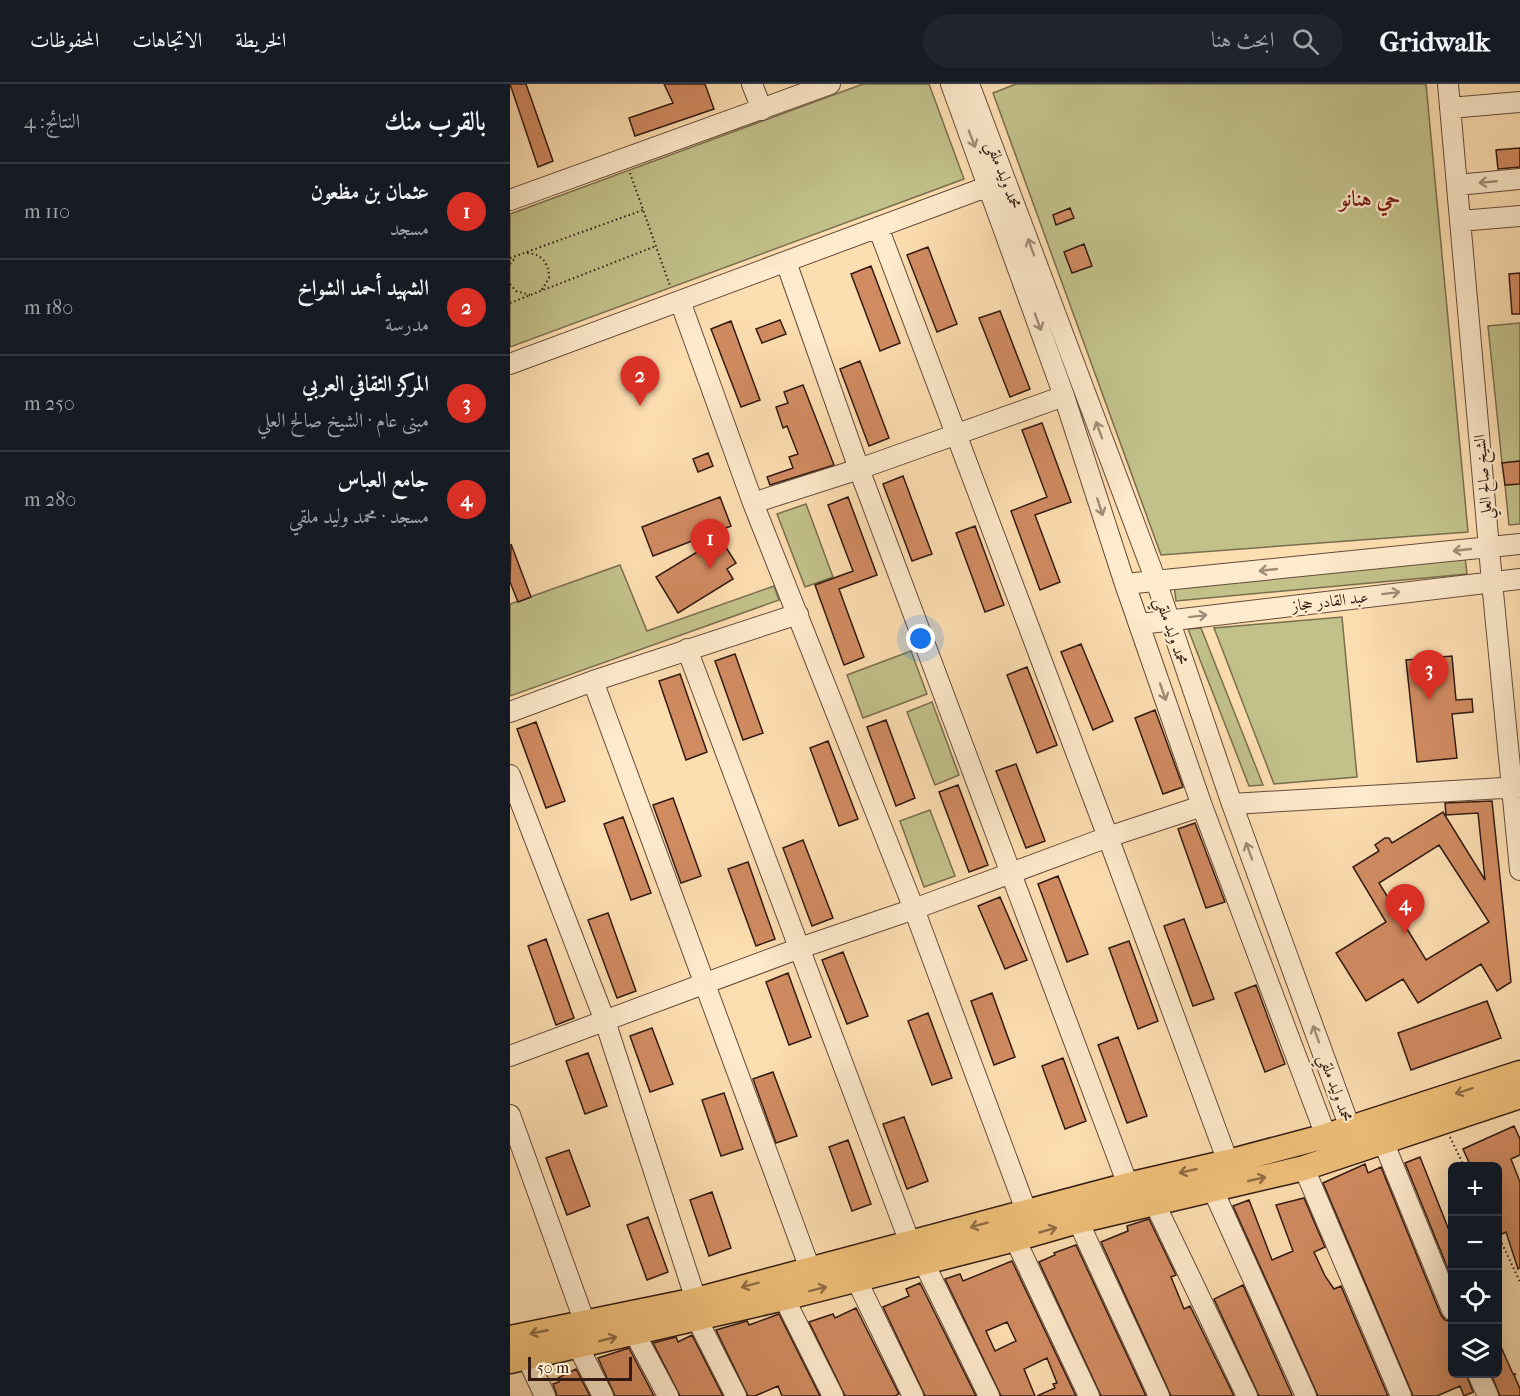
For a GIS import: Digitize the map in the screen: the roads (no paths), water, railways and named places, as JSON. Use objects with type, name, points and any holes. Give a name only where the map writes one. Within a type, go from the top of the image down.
[{"type":"main road","points":[[519,1360],[582,1334],[696,1309],[784,1298],[856,1279],[917,1252],[1027,1213],[1128,1185],[1326,1136],[1520,1073]]},
{"type":"main road","points":[[510,1338],[634,1332],[810,1269],[1015,1239],[1078,1221],[1304,1168],[1443,1121],[1518,1101]]},
{"type":"street","points":[[752,84],[762,110]]},
{"type":"street","points":[[510,200],[830,84]]},
{"type":"street","name":"محمد وليد ملقي","points":[[951,84],[990,186],[1064,396],[1125,584],[1202,806],[1326,1136],[1351,1153]]},
{"type":"street","name":"محمد وليد ملقي","points":[[969,84],[1156,581],[1232,804],[1350,1128],[1351,1153]]},
{"type":"street","name":"الشيخ صالح العلي","points":[[1448,84],[1492,582],[1516,787],[1520,870]]},
{"type":"street","points":[[1450,108],[1520,102]]},
{"type":"street","points":[[1457,185],[1520,179]]},
{"type":"street","points":[[510,364],[675,294],[786,262],[990,186]]},
{"type":"street","points":[[1460,221],[1520,216]]},
{"type":"street","points":[[878,227],[1228,1162]]},
{"type":"street","points":[[786,262],[859,468],[1128,1185]]},
{"type":"street","points":[[675,294],[753,503],[914,909],[1027,1213]]},
{"type":"street","points":[[753,503],[1064,396]]},
{"type":"street","points":[[1125,584],[1520,544]]},
{"type":"street","name":"عبد القادر حجاز","points":[[1140,624],[1520,579]]},
{"type":"street","points":[[510,712],[687,649],[798,614]]},
{"type":"street","points":[[687,649],[917,1252],[989,1396]]},
{"type":"street","points":[[593,681],[810,1269]]},
{"type":"street","points":[[510,775],[605,1021],[696,1309],[736,1396]]},
{"type":"street","points":[[1232,804],[1516,787]]},
{"type":"street","points":[[510,1056],[800,948],[914,909],[1108,837],[1202,806]]},
{"type":"street","points":[[510,1114],[603,1396]]},
{"type":"street","points":[[1383,1141],[1448,1300]]},
{"type":"street","points":[[1304,1168],[1401,1396]]},
{"type":"street","points":[[1213,1190],[1306,1396]]},
{"type":"street","points":[[1155,1204],[1247,1396]]},
{"type":"street","points":[[1078,1221],[1159,1396]]},
{"type":"street","points":[[1015,1239],[1089,1396]]},
{"type":"street","points":[[856,1279],[913,1396]]},
{"type":"street","points":[[784,1298],[833,1396]]},
{"type":"street","points":[[634,1332],[668,1396]]},
{"type":"street","points":[[519,1360],[545,1396]]},
{"type":"street","points":[[1480,1378],[1488,1396]]},
{"type":"place","name":"الشهيد أحمد الشواخ","points":[[640,406]]},
{"type":"place","name":"عثمان بن مظعون","points":[[710,569]]},
{"type":"place","name":"المركز الثقافي العربي","points":[[1429,700]]},
{"type":"place","name":"جامع العباس","points":[[1405,934]]},
{"type":"district","name":"حي هنانو","points":[[1370,199]]}]
